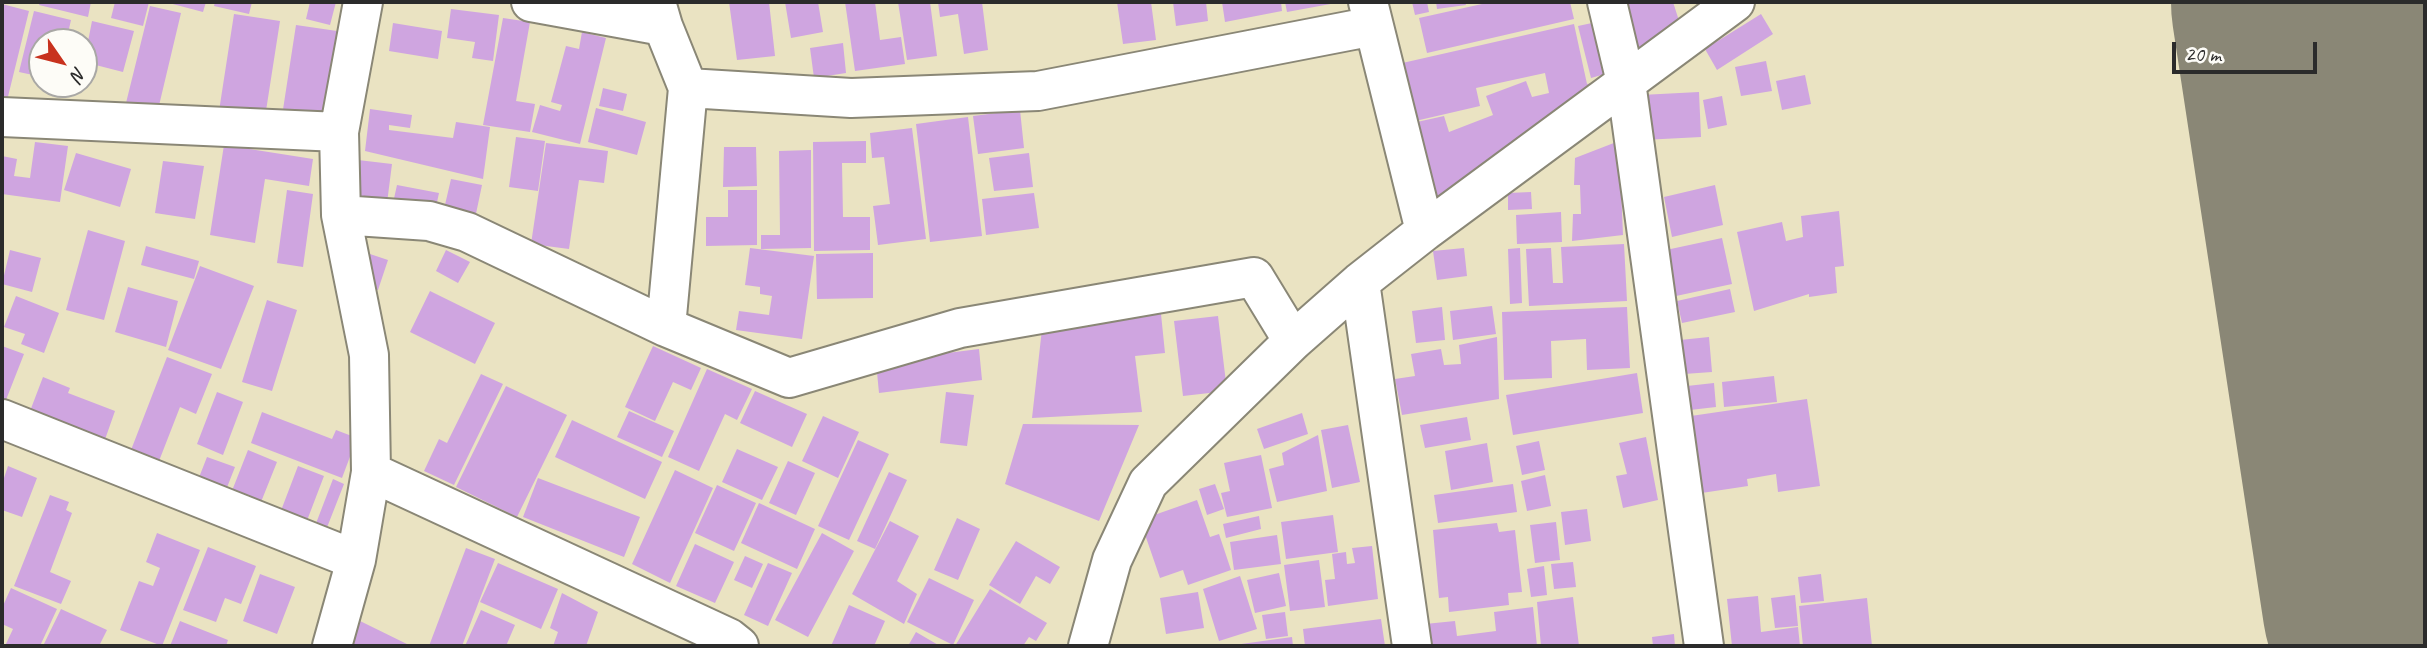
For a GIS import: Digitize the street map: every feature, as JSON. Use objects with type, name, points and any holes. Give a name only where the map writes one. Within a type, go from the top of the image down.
[{"type":"street","points":[[332,646],[356,560],[371,472],[369,355],[341,215],[339,132],[363,2]]},
{"type":"street","points":[[531,2],[660,14],[688,88],[666,327]]},
{"type":"street","points":[[1607,2],[1626,82],[1704,646]]},
{"type":"street","points":[[1088,646],[1112,560],[1149,484],[1293,341],[1360,282],[1735,2]]},
{"type":"street","points":[[688,88],[851,98],[1038,91],[1371,14],[1425,231]]},
{"type":"street","points":[[2,117],[339,132]]},
{"type":"street","points":[[341,215],[429,221],[467,232],[666,327],[789,378],[960,328],[1254,276],[1293,341]]},
{"type":"street","points":[[1360,282],[1412,646]]},
{"type":"street","points":[[2,419],[356,560]]},
{"type":"street","points":[[371,472],[729,638],[739,646]]},
{"type":"building","points":[[40,2],[91,2],[88,17],[39,5]]},
{"type":"building","points":[[115,2],[149,2],[143,26],[111,18]]},
{"type":"building","points":[[165,2],[206,2],[203,12]]},
{"type":"building","points":[[215,2],[252,2],[249,14],[214,6]]},
{"type":"building","points":[[310,2],[336,2],[330,25],[306,19]]},
{"type":"building","points":[[729,2],[769,2],[775,56],[737,60]]},
{"type":"building","points":[[785,2],[818,2],[823,32],[791,38]]},
{"type":"building","points":[[845,2],[875,2],[880,40],[901,37],[905,64],[855,71]]},
{"type":"building","points":[[898,2],[930,2],[937,56],[907,60]]},
{"type":"building","points":[[938,2],[982,2],[988,50],[964,54],[958,14],[940,17]]},
{"type":"building","points":[[1117,2],[1151,2],[1156,40],[1123,44]]},
{"type":"building","points":[[1173,2],[1206,2],[1208,21],[1176,26]]},
{"type":"building","points":[[1222,2],[1281,2],[1282,11],[1225,22]]},
{"type":"building","points":[[1285,2],[1336,2],[1336,3],[1287,12]]},
{"type":"building","points":[[1412,2],[1427,2],[1429,12],[1415,15]]},
{"type":"building","points":[[1436,2],[1465,2],[1466,5],[1437,9]]},
{"type":"building","points":[[1491,2],[1570,2],[1574,19],[1427,53],[1419,18]]},
{"type":"building","points":[[1628,2],[1673,2],[1681,27],[1638,54]]},
{"type":"building","points":[[2,4],[29,11],[3,117],[2,117]]},
{"type":"building","points":[[150,6],[181,13],[157,114],[125,107]]},
{"type":"building","points":[[451,9],[499,15],[493,61],[472,58],[475,42],[447,38]]},
{"type":"building","points":[[34,11],[71,20],[69,28],[30,28]]},
{"type":"building","points":[[234,14],[280,21],[263,130],[217,124]]},
{"type":"building","points":[[1761,14],[1773,34],[1717,70],[1705,49]]},
{"type":"building","points":[[503,18],[530,22],[516,101],[535,104],[530,132],[483,125]]},
{"type":"building","points":[[92,21],[134,31],[123,72],[98,66],[98,28],[91,28]]},
{"type":"building","points":[[393,23],[442,31],[438,59],[389,51]]},
{"type":"building","points":[[1592,23],[1605,74],[1591,78],[1578,26]]},
{"type":"building","points":[[1574,24],[1587,84],[1606,81],[1433,202],[1408,124],[1444,116],[1449,132],[1493,115],[1486,96],[1526,81],[1532,97],[1549,93],[1545,73],[1476,88],[1480,106],[1411,122],[1398,64]]},
{"type":"building","points":[[296,25],[337,31],[321,134],[280,129]]},
{"type":"building","points":[[582,32],[606,38],[580,144],[532,132],[540,105],[560,111],[562,105],[551,102],[566,46],[579,49]]},
{"type":"building","points":[[28,35],[28,74],[19,72]]},
{"type":"building","points":[[843,43],[846,73],[814,78],[810,48]]},
{"type":"building","points":[[1766,61],[1772,91],[1741,96],[1735,67]]},
{"type":"building","points":[[1805,75],[1811,104],[1782,110],[1776,81]]},
{"type":"building","points":[[603,88],[627,94],[623,111],[599,106]]},
{"type":"building","points":[[1699,92],[1701,137],[1643,140],[1641,95]]},
{"type":"building","points":[[1722,96],[1727,125],[1708,129],[1703,100]]},
{"type":"building","points":[[596,108],[646,122],[637,155],[588,142]]},
{"type":"building","points":[[370,109],[412,115],[410,128],[389,125],[389,130],[453,138],[456,122],[490,127],[483,179],[365,151]]},
{"type":"building","points":[[1020,110],[1024,148],[978,154],[973,116]]},
{"type":"building","points":[[968,117],[982,236],[930,242],[916,124]]},
{"type":"building","points":[[912,128],[926,239],[878,245],[873,206],[890,204],[884,157],[872,158],[870,133]]},
{"type":"building","points":[[516,137],[545,141],[538,191],[509,187]]},
{"type":"building","points":[[866,141],[866,163],[842,163],[843,217],[870,217],[870,250],[814,251],[813,142]]},
{"type":"building","points":[[1619,141],[1623,235],[1572,241],[1573,214],[1581,214],[1580,185],[1574,185],[1575,158]]},
{"type":"building","points":[[35,142],[68,146],[60,202],[2,194],[2,156],[17,159],[14,176],[30,178]]},
{"type":"building","points":[[546,143],[608,151],[604,183],[579,180],[569,249],[531,244]]},
{"type":"building","points":[[224,145],[313,159],[309,186],[265,179],[255,243],[210,235]]},
{"type":"building","points":[[724,147],[756,147],[757,186],[723,187]]},
{"type":"building","points":[[811,150],[811,248],[761,249],[761,235],[780,235],[779,151]]},
{"type":"building","points":[[76,153],[131,169],[120,207],[64,190]]},
{"type":"building","points":[[1029,153],[1033,187],[994,191],[989,158]]},
{"type":"building","points":[[358,160],[392,164],[386,211],[351,206]]},
{"type":"building","points":[[163,161],[204,166],[195,219],[155,213]]},
{"type":"building","points":[[451,179],[482,185],[473,228],[441,222]]},
{"type":"building","points":[[397,185],[439,193],[431,230],[389,221]]},
{"type":"building","points":[[1715,185],[1723,225],[1672,237],[1664,197]]},
{"type":"building","points":[[287,190],[313,194],[303,267],[277,263]]},
{"type":"building","points":[[728,190],[757,190],[757,245],[706,246],[706,217],[728,217]]},
{"type":"building","points":[[1531,192],[1532,209],[1508,210],[1508,193]]},
{"type":"building","points":[[1034,193],[1039,228],[986,235],[982,199]]},
{"type":"building","points":[[1839,211],[1844,266],[1835,267],[1837,293],[1809,297],[1809,294],[1754,311],[1737,232],[1782,222],[1786,241],[1803,237],[1801,216]]},
{"type":"building","points":[[1561,212],[1562,242],[1517,244],[1516,215]]},
{"type":"building","points":[[88,230],[125,241],[104,320],[66,310]]},
{"type":"building","points":[[1722,238],[1732,284],[1676,296],[1666,250]]},
{"type":"building","points":[[1624,244],[1627,301],[1529,306],[1526,249],[1551,248],[1553,283],[1563,283],[1561,247]]},
{"type":"building","points":[[146,246],[199,261],[194,279],[141,265]]},
{"type":"building","points":[[750,248],[814,256],[802,339],[736,330],[739,311],[769,315],[772,296],[760,294],[760,287],[745,285]]},
{"type":"building","points":[[1464,248],[1467,276],[1437,280],[1433,251]]},
{"type":"building","points":[[1520,248],[1522,303],[1510,304],[1508,249]]},
{"type":"building","points":[[10,250],[41,258],[32,292],[2,284]]},
{"type":"building","points":[[446,250],[470,262],[458,283],[436,271]]},
{"type":"building","points":[[873,253],[873,298],[817,299],[816,254]]},
{"type":"building","points":[[370,254],[388,260],[378,290],[360,285]]},
{"type":"building","points":[[200,266],[254,286],[221,369],[168,350]]},
{"type":"building","points":[[128,287],[178,301],[166,347],[115,332]]},
{"type":"building","points":[[1730,289],[1735,312],[1682,323],[1677,301]]},
{"type":"building","points":[[430,291],[495,323],[475,364],[410,332]]},
{"type":"building","points":[[16,296],[59,313],[44,353],[21,344],[25,334],[4,327]]},
{"type":"building","points":[[267,300],[297,310],[272,391],[242,382]]},
{"type":"building","points":[[1492,306],[1496,334],[1453,340],[1450,311]]},
{"type":"building","points":[[1442,307],[1445,340],[1416,343],[1412,311]]},
{"type":"building","points":[[1627,307],[1630,368],[1587,370],[1586,339],[1551,341],[1552,378],[1504,380],[1502,312]]},
{"type":"building","points":[[1161,314],[1165,353],[1135,356],[1142,412],[1032,418],[1042,329]]},
{"type":"building","points":[[1218,316],[1227,391],[1183,396],[1174,321]]},
{"type":"building","points":[[1497,337],[1499,399],[1402,415],[1395,379],[1415,376],[1411,354],[1441,349],[1444,365],[1461,364],[1459,345]]},
{"type":"building","points":[[1709,337],[1712,372],[1684,374],[1680,340]]},
{"type":"building","points":[[2,346],[24,354],[4,405],[2,404]]},
{"type":"building","points":[[653,346],[701,368],[691,390],[673,382],[655,421],[625,407]]},
{"type":"building","points":[[979,349],[982,380],[879,393],[876,362]]},
{"type":"building","points":[[167,357],[212,374],[196,414],[180,407],[159,461],[131,450]]},
{"type":"building","points":[[707,369],[752,389],[737,420],[725,414],[699,471],[668,457]]},
{"type":"building","points":[[1637,373],[1643,413],[1513,435],[1506,395]]},
{"type":"building","points":[[481,374],[503,384],[454,485],[424,471],[439,439],[447,443]]},
{"type":"building","points":[[1774,376],[1777,402],[1724,407],[1722,382]]},
{"type":"building","points":[[43,377],[70,388],[68,393],[115,411],[102,448],[27,419]]},
{"type":"building","points":[[1714,383],[1716,407],[1690,410],[1687,386]]},
{"type":"building","points":[[506,386],[567,415],[517,517],[456,487]]},
{"type":"building","points":[[755,391],[807,414],[792,447],[740,423]]},
{"type":"building","points":[[217,392],[243,402],[223,455],[197,444]]},
{"type":"building","points":[[946,392],[974,395],[967,446],[940,443]]},
{"type":"building","points":[[1807,399],[1820,486],[1778,492],[1776,474],[1747,479],[1748,486],[1695,494],[1684,417]]},
{"type":"building","points":[[629,411],[674,431],[662,457],[617,437]]},
{"type":"building","points":[[262,412],[332,439],[336,430],[357,438],[342,478],[251,443]]},
{"type":"building","points":[[1302,413],[1308,434],[1264,449],[1257,429]]},
{"type":"building","points":[[823,416],[859,432],[838,478],[802,461]]},
{"type":"building","points":[[1467,417],[1471,440],[1425,448],[1420,425]]},
{"type":"building","points":[[572,420],[662,462],[645,499],[555,457]]},
{"type":"building","points":[[1023,424],[1139,425],[1099,521],[1005,484]]},
{"type":"building","points":[[1348,425],[1360,482],[1332,488],[1321,430]]},
{"type":"building","points":[[1318,435],[1327,491],[1277,502],[1269,469],[1284,465],[1282,453]]},
{"type":"building","points":[[1646,437],[1658,500],[1623,508],[1616,476],[1627,474],[1619,443]]},
{"type":"building","points":[[858,440],[889,454],[849,540],[818,526]]},
{"type":"building","points":[[1539,441],[1545,470],[1522,475],[1516,446]]},
{"type":"building","points":[[1487,443],[1493,482],[1451,490],[1445,451]]},
{"type":"building","points":[[737,449],[778,467],[762,500],[722,482]]},
{"type":"building","points":[[248,450],[277,462],[257,512],[228,501]]},
{"type":"building","points":[[1261,455],[1272,508],[1227,517],[1221,493],[1230,491],[1224,463]]},
{"type":"building","points":[[207,457],[235,467],[226,490],[198,480]]},
{"type":"building","points":[[788,461],[815,473],[796,515],[769,503]]},
{"type":"building","points":[[8,466],[37,478],[22,517],[2,510],[2,484]]},
{"type":"building","points":[[298,466],[324,476],[303,531],[277,521]]},
{"type":"building","points":[[675,470],[713,488],[670,583],[632,564]]},
{"type":"building","points":[[889,472],[907,480],[875,549],[857,541]]},
{"type":"building","points":[[1545,475],[1551,506],[1527,511],[1521,481]]},
{"type":"building","points":[[538,478],[640,517],[624,557],[523,517]]},
{"type":"building","points":[[333,479],[344,484],[326,530],[315,526]]},
{"type":"building","points":[[1215,484],[1224,509],[1207,515],[1199,489]]},
{"type":"building","points":[[1513,484],[1517,512],[1438,523],[1434,495]]},
{"type":"building","points":[[717,485],[756,503],[734,551],[695,533]]},
{"type":"building","points":[[50,495],[69,502],[66,510],[72,513],[50,572],[71,581],[61,604],[14,586]]},
{"type":"building","points":[[1197,500],[1210,537],[1219,534],[1231,570],[1188,585],[1183,570],[1160,578],[1140,520]]},
{"type":"building","points":[[759,503],[815,529],[797,569],[741,543]]},
{"type":"building","points":[[1587,509],[1591,541],[1565,545],[1561,512]]},
{"type":"building","points":[[1333,515],[1338,552],[1286,559],[1281,522]]},
{"type":"building","points":[[1259,516],[1261,529],[1226,538],[1223,524]]},
{"type":"building","points":[[957,518],[980,529],[958,580],[934,570]]},
{"type":"building","points":[[890,521],[919,536],[897,581],[917,594],[904,624],[852,594]]},
{"type":"building","points":[[1556,522],[1560,560],[1535,563],[1530,525]]},
{"type":"building","points":[[1497,523],[1499,532],[1515,530],[1522,592],[1508,593],[1509,605],[1449,612],[1448,597],[1439,598],[1433,530]]},
{"type":"building","points":[[157,533],[200,550],[162,646],[120,630],[139,581],[153,586],[160,568],[146,562]]},
{"type":"building","points":[[822,533],[854,551],[808,637],[775,620]]},
{"type":"building","points":[[1277,535],[1281,564],[1234,570],[1230,542]]},
{"type":"building","points":[[1016,541],[1060,567],[1050,584],[1036,576],[1020,604],[989,585]]},
{"type":"building","points":[[695,544],[734,562],[715,603],[676,586]]},
{"type":"building","points":[[1372,546],[1378,599],[1328,606],[1325,580],[1335,579],[1332,554],[1346,552],[1347,564],[1355,563],[1352,548]]},
{"type":"building","points":[[208,547],[256,566],[241,604],[225,598],[216,622],[183,610]]},
{"type":"building","points":[[466,548],[495,559],[462,646],[429,646]]},
{"type":"building","points":[[745,556],[763,564],[752,588],[734,580]]},
{"type":"building","points":[[1319,560],[1325,607],[1290,611],[1284,565]]},
{"type":"building","points":[[1573,562],[1576,587],[1554,589],[1551,564]]},
{"type":"building","points":[[498,563],[558,589],[541,629],[480,602]]},
{"type":"building","points":[[768,563],[792,573],[768,626],[744,615]]},
{"type":"building","points":[[1544,566],[1547,595],[1531,597],[1527,569]]},
{"type":"building","points":[[1279,573],[1286,606],[1255,613],[1247,580]]},
{"type":"building","points":[[260,574],[295,587],[277,634],[243,621]]},
{"type":"building","points":[[1821,574],[1824,601],[1801,603],[1798,577]]},
{"type":"building","points":[[1240,576],[1257,629],[1219,641],[1203,589]]},
{"type":"building","points":[[929,578],[974,600],[953,645],[907,622]]},
{"type":"building","points":[[11,588],[57,609],[40,646],[5,646],[13,629],[2,624],[2,608]]},
{"type":"building","points":[[990,589],[1047,623],[1036,641],[1029,637],[1023,646],[955,646]]},
{"type":"building","points":[[1198,592],[1204,628],[1166,634],[1160,598]]},
{"type":"building","points":[[562,593],[598,612],[586,646],[553,646],[558,632],[550,628]]},
{"type":"building","points":[[1795,595],[1798,626],[1775,628],[1771,598]]},
{"type":"building","points":[[1758,596],[1761,632],[1798,627],[1800,646],[1732,646],[1727,599]]},
{"type":"building","points":[[1573,597],[1579,646],[1541,646],[1537,602]]},
{"type":"building","points":[[1867,598],[1872,646],[1803,646],[1799,606]]},
{"type":"building","points":[[849,605],[885,621],[874,646],[831,646]]},
{"type":"building","points":[[1533,607],[1537,646],[1428,646],[1425,624],[1455,621],[1457,636],[1496,631],[1494,612]]},
{"type":"building","points":[[61,609],[107,630],[99,646],[43,646]]},
{"type":"building","points":[[481,610],[515,625],[506,646],[465,646]]},
{"type":"building","points":[[1285,612],[1288,636],[1266,639],[1262,615]]},
{"type":"building","points":[[1381,619],[1385,646],[1305,646],[1303,629]]},
{"type":"building","points":[[358,620],[411,646],[345,646]]},
{"type":"building","points":[[180,621],[228,640],[226,646],[170,646]]},
{"type":"building","points":[[916,632],[940,646],[908,646]]},
{"type":"building","points":[[1674,634],[1675,646],[1653,646],[1652,637]]},
{"type":"building","points":[[1292,637],[1293,646],[1234,646],[1234,645]]},
{"type":"runway","points":[[2334,2],[2425,600]]}]
